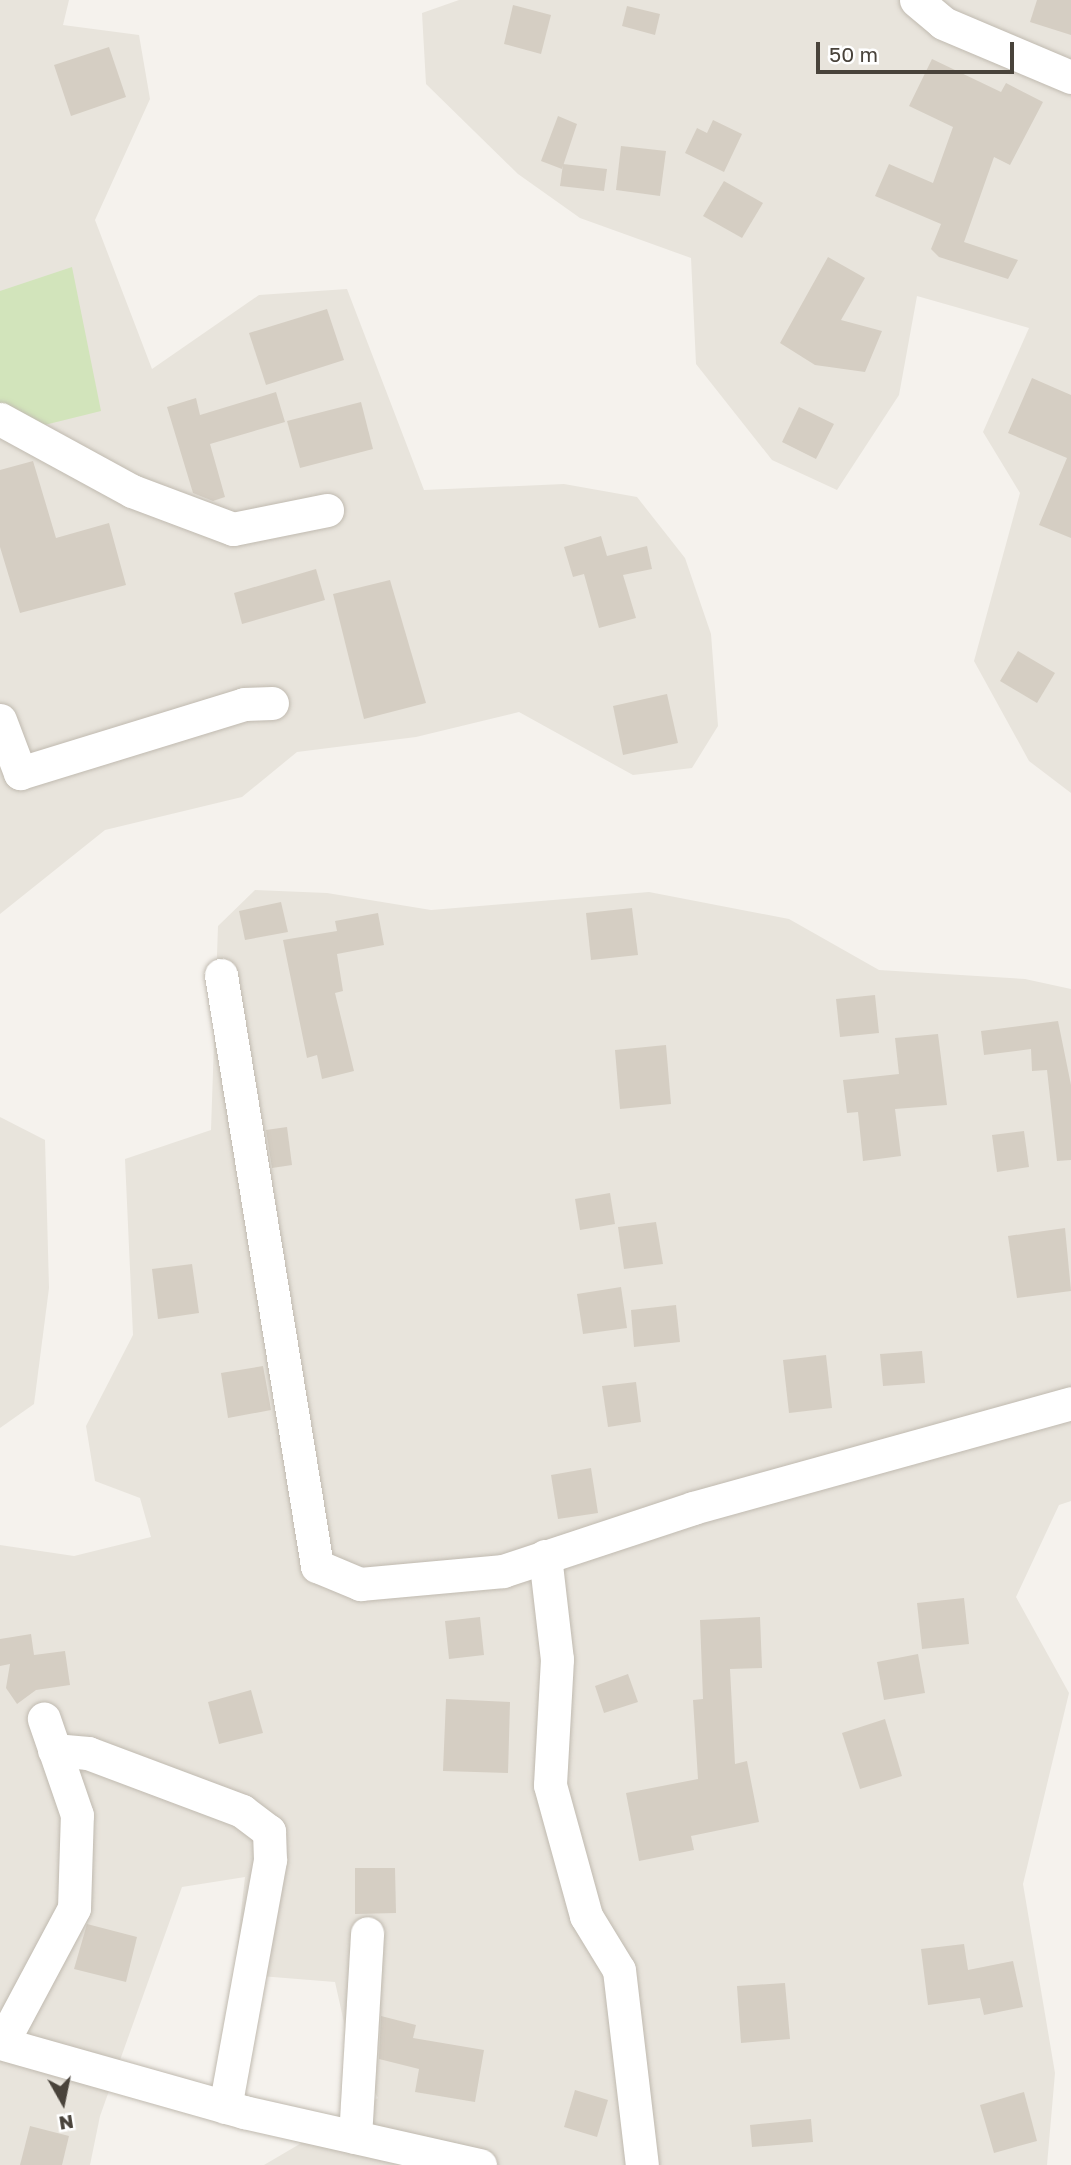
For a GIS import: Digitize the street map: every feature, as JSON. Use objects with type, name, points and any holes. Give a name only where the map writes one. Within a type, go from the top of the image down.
[{"type":"street","points":[[916,0],[943,23],[1071,77]]},
{"type":"street","points":[[0,419],[132,491],[233,529],[327,510]]},
{"type":"street","points":[[0,720],[20,773],[244,704],[272,703]]},
{"type":"street","points":[[220,975],[317,1566],[360,1584],[503,1571],[545,1556],[1071,1404]]},
{"type":"street","points":[[545,1556],[557,1659],[550,1785],[586,1916],[619,1970],[642,2165]]},
{"type":"street","points":[[225,2107],[270,1860],[270,1831],[242,1811],[88,1753],[49,1734],[77,1815],[74,1908],[1,2043],[225,2107],[480,2165]]},
{"type":"street","points":[[355,2137],[367,1933]]},
{"type":"shaded area","points":[[0,0],[69,0],[63,25],[139,35],[150,99],[95,220],[152,369],[259,295],[347,289],[424,490],[564,484],[637,497],[685,558],[711,634],[718,726],[692,768],[633,775],[519,712],[416,737],[297,752],[242,797],[105,830],[0,914]]},
{"type":"shaded area","points":[[459,0],[1071,0],[1071,793],[1029,761],[974,661],[1020,493],[983,432],[1029,328],[917,296],[899,395],[837,490],[772,460],[696,364],[691,258],[580,218],[518,174],[426,84],[422,13]]},
{"type":"shaded area","points":[[255,890],[327,893],[431,910],[649,892],[789,919],[879,970],[1025,979],[1071,989],[1071,1501],[1059,1505],[1016,1597],[1069,1693],[1023,1884],[1055,2073],[1047,2165],[264,2165],[378,2098],[349,2045],[335,1982],[234,1974],[245,1877],[182,1887],[100,2116],[90,2165],[0,2165],[0,1545],[74,1556],[151,1537],[140,1498],[95,1481],[86,1426],[133,1335],[125,1159],[211,1130],[218,926]]},
{"type":"shaded area","points":[[0,1117],[45,1140],[49,1288],[34,1404],[0,1428]]},
{"type":"green space","points":[[72,267],[101,411],[0,436],[0,291]]},
{"type":"building","points":[[1037,0],[1071,0],[1071,35],[1030,22]]},
{"type":"building","points":[[513,5],[551,15],[541,54],[504,44]]},
{"type":"building","points":[[627,6],[660,14],[655,35],[622,26]]},
{"type":"building","points":[[109,47],[126,97],[71,116],[54,65]]},
{"type":"building","points":[[932,59],[1001,92],[1006,83],[1043,102],[1010,165],[994,157],[964,242],[1018,260],[1008,279],[939,257],[931,249],[941,224],[875,196],[889,164],[933,183],[953,127],[909,106]]},
{"type":"building","points":[[558,116],[577,124],[562,169],[541,161]]},
{"type":"building","points":[[713,120],[742,134],[724,172],[685,153],[697,128],[707,133]]},
{"type":"building","points":[[621,146],[666,151],[660,196],[616,190]]},
{"type":"building","points":[[563,164],[607,169],[604,191],[560,186]]},
{"type":"building","points":[[724,181],[763,203],[742,238],[703,216]]},
{"type":"building","points":[[828,257],[865,278],[841,320],[882,331],[865,372],[815,365],[780,343]]},
{"type":"building","points":[[327,309],[344,360],[266,385],[249,333]]},
{"type":"building","points":[[1032,378],[1071,395],[1071,538],[1039,525],[1067,458],[1008,433]]},
{"type":"building","points":[[276,392],[285,422],[210,444],[225,497],[213,501],[193,493],[167,407],[196,398],[200,415]]},
{"type":"building","points":[[361,402],[373,449],[300,468],[287,421]]},
{"type":"building","points":[[799,407],[834,424],[816,459],[782,442]]},
{"type":"building","points":[[33,461],[56,538],[109,523],[126,585],[20,613],[0,547],[0,470]]},
{"type":"building","points":[[601,536],[607,556],[647,546],[652,569],[623,575],[636,618],[599,628],[584,574],[573,577],[564,547]]},
{"type":"building","points":[[316,569],[325,600],[242,624],[234,593]]},
{"type":"building","points":[[390,580],[426,703],[364,719],[333,594]]},
{"type":"building","points":[[1018,651],[1055,673],[1037,703],[1000,681]]},
{"type":"building","points":[[667,694],[678,743],[623,755],[613,706]]},
{"type":"building","points":[[281,902],[288,932],[245,940],[239,911]]},
{"type":"building","points":[[632,908],[638,955],[591,960],[586,913]]},
{"type":"building","points":[[378,913],[384,945],[337,954],[343,991],[335,993],[354,1071],[322,1079],[317,1055],[307,1058],[283,940],[337,931],[335,921]]},
{"type":"building","points":[[875,995],[879,1033],[840,1037],[836,999]]},
{"type":"building","points":[[1058,1021],[1071,1085],[1071,1160],[1057,1161],[1047,1070],[1032,1071],[1031,1049],[984,1055],[981,1031]]},
{"type":"building","points":[[938,1034],[947,1105],[895,1109],[901,1156],[863,1161],[858,1112],[847,1113],[843,1080],[899,1074],[895,1038]]},
{"type":"building","points":[[666,1045],[671,1104],[620,1109],[615,1050]]},
{"type":"building","points":[[287,1127],[292,1165],[272,1168],[266,1130]]},
{"type":"building","points":[[1024,1131],[1029,1167],[997,1172],[992,1135]]},
{"type":"building","points":[[610,1193],[615,1224],[580,1230],[575,1199]]},
{"type":"building","points":[[656,1222],[663,1264],[624,1269],[618,1227]]},
{"type":"building","points":[[1065,1228],[1071,1291],[1017,1298],[1008,1236]]},
{"type":"building","points":[[192,1264],[199,1313],[158,1319],[152,1269]]},
{"type":"building","points":[[621,1287],[627,1328],[583,1334],[577,1294]]},
{"type":"building","points":[[676,1305],[680,1342],[634,1347],[631,1310]]},
{"type":"building","points":[[922,1351],[925,1383],[883,1386],[880,1354]]},
{"type":"building","points":[[826,1355],[832,1408],[789,1413],[783,1360]]},
{"type":"building","points":[[263,1366],[271,1410],[228,1418],[221,1373]]},
{"type":"building","points":[[636,1382],[641,1422],[608,1427],[602,1386]]},
{"type":"building","points":[[591,1468],[598,1513],[558,1519],[551,1475]]},
{"type":"building","points":[[964,1598],[969,1644],[922,1649],[917,1603]]},
{"type":"building","points":[[480,1617],[484,1655],[449,1659],[445,1621]]},
{"type":"building","points":[[760,1617],[762,1668],[730,1669],[735,1764],[747,1761],[759,1822],[691,1836],[694,1850],[639,1861],[626,1793],[698,1779],[693,1700],[703,1699],[700,1620]]},
{"type":"building","points":[[31,1634],[34,1655],[65,1651],[70,1685],[36,1690],[17,1704],[6,1688],[10,1664],[0,1666],[0,1639]]},
{"type":"building","points":[[918,1654],[925,1693],[884,1700],[877,1662]]},
{"type":"building","points":[[628,1674],[638,1702],[604,1713],[595,1686]]},
{"type":"building","points":[[251,1690],[263,1733],[219,1744],[208,1702]]},
{"type":"building","points":[[446,1699],[510,1702],[508,1773],[443,1771]]},
{"type":"building","points":[[885,1719],[902,1776],[860,1789],[842,1733]]},
{"type":"building","points":[[355,1868],[395,1868],[396,1913],[355,1914]]},
{"type":"building","points":[[87,1924],[137,1937],[126,1982],[74,1969]]},
{"type":"building","points":[[964,1944],[968,1970],[1013,1961],[1023,2007],[984,2015],[980,1998],[928,2005],[921,1949]]},
{"type":"building","points":[[785,1983],[790,2039],[741,2043],[737,1986]]},
{"type":"building","points":[[381,2016],[416,2025],[413,2038],[484,2050],[475,2102],[415,2092],[419,2069],[379,2059]]},
{"type":"building","points":[[575,2090],[608,2100],[597,2137],[564,2127]]},
{"type":"building","points":[[1024,2092],[1037,2141],[994,2153],[980,2105]]},
{"type":"building","points":[[811,2119],[813,2142],[752,2147],[750,2125]]},
{"type":"building","points":[[30,2126],[69,2136],[62,2165],[20,2165]]}]
